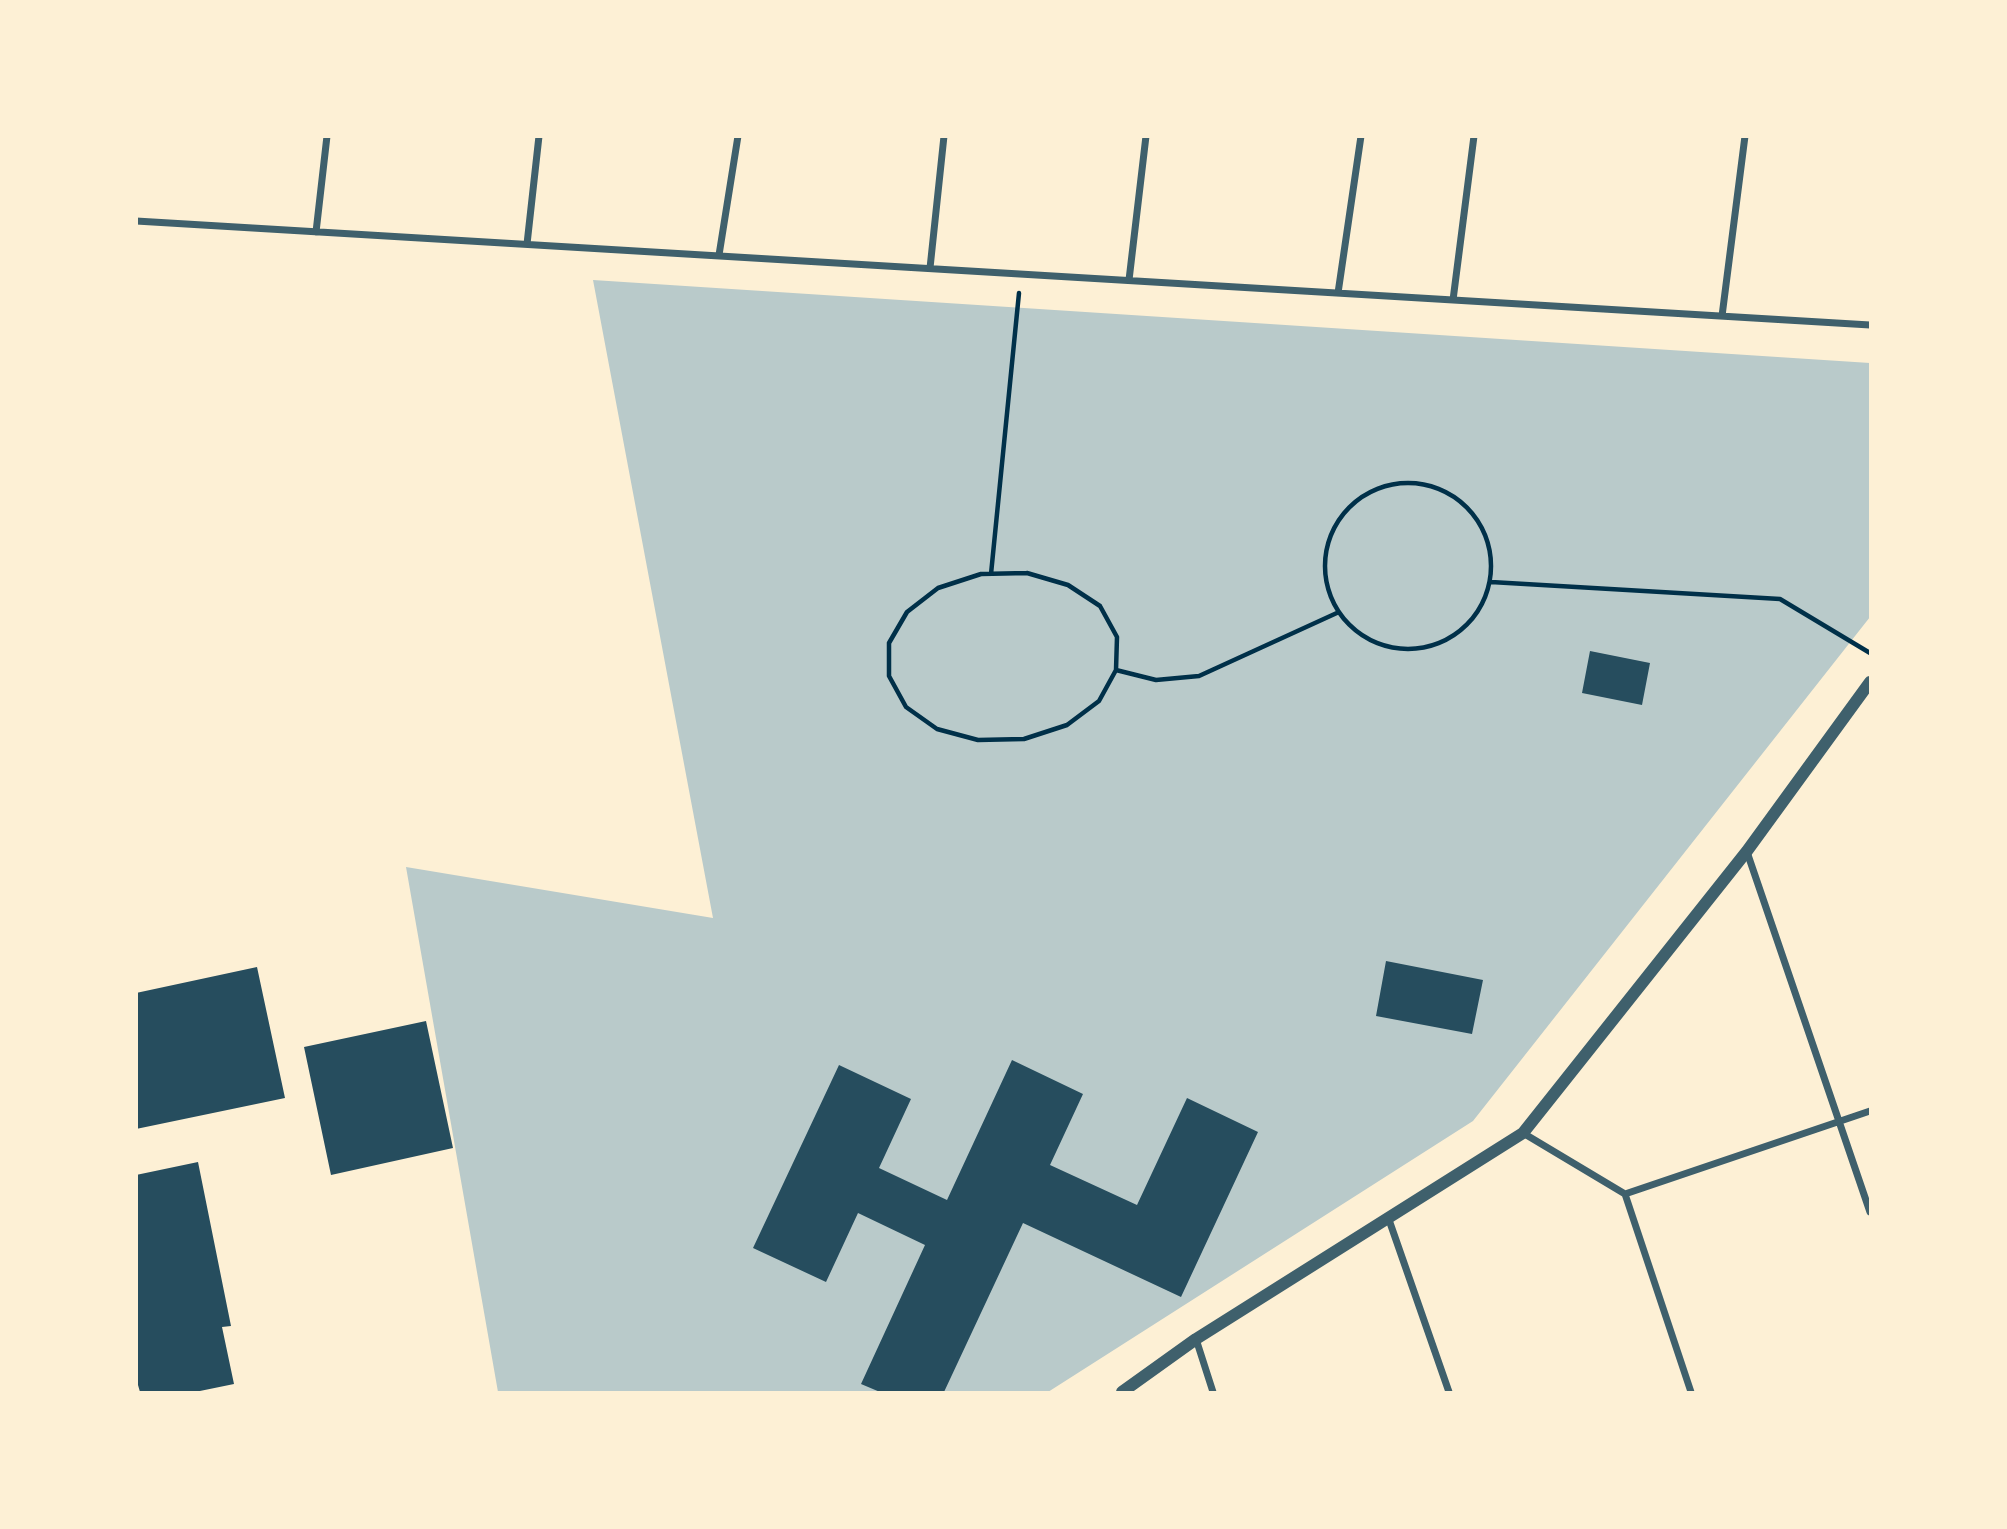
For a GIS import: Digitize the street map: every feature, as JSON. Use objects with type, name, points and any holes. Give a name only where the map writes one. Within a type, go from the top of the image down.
[{"type":"street","points":[[316,232],[327,136]]},
{"type":"street","points":[[527,244],[539,136]]},
{"type":"street","points":[[719,255],[738,136]]},
{"type":"street","points":[[930,268],[944,136]]},
{"type":"street","points":[[1129,280],[1146,136]]},
{"type":"street","points":[[1338,293],[1361,136]]},
{"type":"street","points":[[1453,300],[1474,136]]},
{"type":"street","points":[[1722,316],[1745,136]]},
{"type":"street","points":[[136,221],[1871,325]]},
{"type":"street","points":[[1122,1392],[1196,1339],[1523,1133],[1747,851],[1871,682]]},
{"type":"street","points":[[1747,851],[1871,1212]]},
{"type":"street","points":[[1625,1194],[1871,1111]]},
{"type":"street","points":[[1523,1133],[1625,1194],[1691,1392]]},
{"type":"street","points":[[1388,1217],[1448,1392]]},
{"type":"street","points":[[1196,1339],[1213,1392]]},
{"type":"path","points":[[991,574],[1021,274]]},
{"type":"path","points":[[1415,482],[1435,486],[1454,495],[1482,525],[1489,543],[1491,582],[1485,600],[1461,631],[1427,648],[1407,650],[1377,644],[1352,628],[1329,594],[1325,575],[1326,554],[1331,534],[1341,516],[1356,500],[1374,489],[1394,483],[1415,482]]},
{"type":"path","points":[[1027,573],[1068,584],[1100,606],[1117,637],[1116,670],[1099,701],[1067,725],[1024,739],[978,740],[937,729],[906,707],[889,676],[889,643],[907,612],[938,588],[991,574],[1027,573]]},
{"type":"path","points":[[1491,582],[1780,599],[1871,653]]},
{"type":"path","points":[[1116,670],[1156,680],[1199,676],[1339,612]]},
{"type":"shaded area","points":[[593,280],[1870,363],[1870,617],[1473,1121],[1048,1392],[498,1392],[406,867],[713,918]]},
{"type":"building","points":[[1590,651],[1650,663],[1642,705],[1582,693]]},
{"type":"building","points":[[1386,961],[1483,980],[1472,1034],[1376,1016]]},
{"type":"building","points":[[257,967],[285,1098],[136,1129],[136,993]]},
{"type":"building","points":[[426,1021],[453,1148],[331,1175],[304,1047]]},
{"type":"building","points":[[1012,1060],[1083,1094],[1050,1165],[1137,1205],[1187,1098],[1258,1132],[1181,1297],[1023,1223],[944,1392],[880,1392],[861,1384],[925,1245],[858,1213],[826,1282],[753,1248],[839,1065],[911,1099],[879,1168],[947,1200]]},
{"type":"building","points":[[198,1162],[231,1326],[222,1327],[234,1384],[195,1392],[140,1392],[136,1378],[136,1175]]}]
